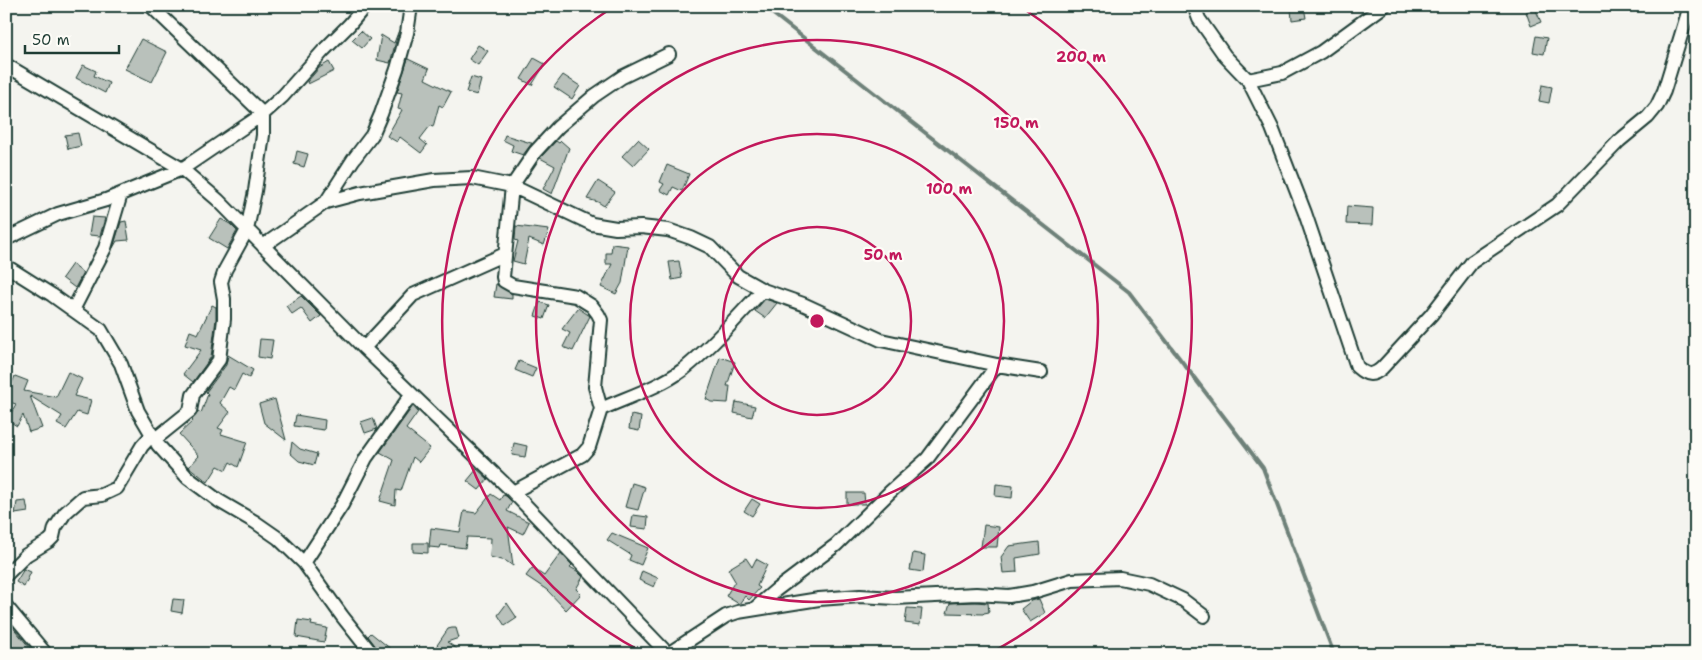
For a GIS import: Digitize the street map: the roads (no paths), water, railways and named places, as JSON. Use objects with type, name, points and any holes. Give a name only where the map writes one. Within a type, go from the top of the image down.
[{"type":"street","points":[[6,575],[26,555],[53,537],[55,528],[65,513],[83,497],[102,495],[117,488],[142,446],[190,412],[193,396],[219,360],[224,319],[224,298],[221,282],[224,270],[247,230],[255,191],[263,114],[151,6]]},
{"type":"street","points":[[6,239],[58,214],[106,200],[182,168],[263,114],[283,96],[366,6]]},
{"type":"street","points":[[326,202],[353,160],[372,135],[397,70],[407,34],[411,6]]},
{"type":"street","points":[[1248,80],[1282,73],[1321,52],[1384,6]]},
{"type":"street","points":[[1194,7],[1199,19],[1225,56],[1248,80],[1272,128],[1305,213],[1357,367],[1364,374],[1370,374],[1382,368],[1430,315],[1472,262],[1557,205],[1619,141],[1648,117],[1658,106],[1690,6]]},
{"type":"street","points":[[513,492],[582,454],[589,447],[601,409],[595,386],[600,320],[592,306],[576,296],[513,286],[504,281],[512,186],[535,152],[558,126],[594,96],[622,77],[669,54]]},
{"type":"street","points":[[6,65],[182,168],[218,200],[411,395],[513,492],[668,654],[726,616],[754,609],[819,599],[860,596],[895,598],[976,594],[1009,596],[1033,592],[1072,580],[1120,578],[1149,584],[1183,600],[1204,616]]},
{"type":"street","points":[[263,246],[326,202],[360,193],[434,180],[472,178],[512,186],[592,224],[616,228],[641,227],[668,230],[691,238],[710,247],[738,276],[763,290],[803,304],[881,340],[997,365],[1041,372]]},
{"type":"street","points":[[73,310],[105,248],[121,194]]},
{"type":"street","points":[[364,348],[413,295],[505,254]]},
{"type":"street","points":[[6,266],[101,330],[121,364],[138,411],[153,437],[188,478],[219,501],[278,538],[304,563],[370,653]]},
{"type":"street","points":[[601,409],[662,382],[683,369],[711,344],[763,290]]},
{"type":"street","points":[[754,609],[776,590],[836,546],[926,459],[997,365]]},
{"type":"street","points":[[304,563],[342,505],[366,458],[411,395]]},
{"type":"street","points":[[6,606],[46,654]]},
{"type":"waterway","points":[[763,6],[1129,292],[1263,468],[1334,654]]}]
